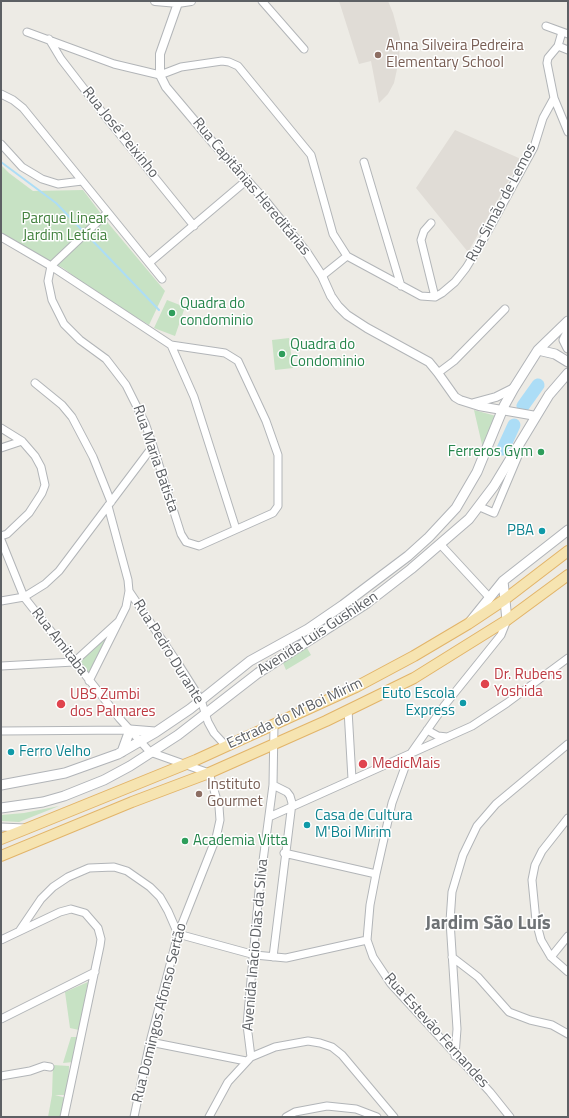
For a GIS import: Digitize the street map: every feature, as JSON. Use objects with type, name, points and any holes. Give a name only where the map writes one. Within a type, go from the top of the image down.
[{"type":"main road","name":"Avenida Luis Gushiken","points":[[120,753],[156,732],[201,700],[250,661],[308,629],[344,605],[385,574],[429,537],[456,508],[465,494],[477,472],[502,410],[538,350],[568,321]]},
{"type":"main road","points":[[568,332],[564,340],[568,348]]},
{"type":"main road","points":[[538,350],[555,354],[568,362]]},
{"type":"main road","name":"Avenida Luis Gushiken","points":[[1,808],[44,802],[83,789],[123,770],[150,752],[161,747],[258,672],[367,603],[440,544],[469,519],[480,507],[520,440],[549,396],[568,373]]},
{"type":"main road","points":[[468,624],[503,582],[568,530]]},
{"type":"main road","name":"Estrada do M'Boi Mirim","points":[[1,839],[184,765],[356,687],[414,656],[468,624],[504,600],[568,551]]},
{"type":"main road","name":"Estrada do M'Boi Mirim","points":[[1,856],[113,810],[209,773],[348,710],[422,673],[507,620],[568,575]]},
{"type":"main road","points":[[503,582],[507,620]]},
{"type":"main road","points":[[1,786],[65,773],[120,753],[130,730],[148,733],[156,732]]},
{"type":"street","points":[[155,1],[178,3],[190,1]]},
{"type":"street","points":[[262,1],[304,49]]},
{"type":"street","points":[[160,75],[160,54],[178,3]]},
{"type":"street","points":[[546,26],[565,33],[558,46],[548,58],[547,63],[554,98],[568,132]]},
{"type":"street","points":[[27,32],[114,64],[160,75],[182,67],[222,61],[238,66],[311,155],[333,234],[347,256],[421,296],[435,297],[421,240],[424,230],[431,223]]},
{"type":"street","name":"Rua José Peixinho","points":[[49,39],[61,59],[105,116],[194,226]]},
{"type":"street","points":[[558,46],[568,50]]},
{"type":"street","name":"Rua Capitânias Hereditárias","points":[[160,75],[166,87],[209,139],[247,180],[307,253],[322,276],[331,296],[347,315],[429,362],[455,397],[470,404],[536,416]]},
{"type":"street","points":[[1,94],[13,100],[23,108],[162,279]]},
{"type":"street","name":"Rua Simão de Lemos","points":[[435,297],[455,282],[466,268],[482,242],[534,147],[543,118],[554,98]]},
{"type":"street","points":[[1,144],[22,166],[42,179],[58,184],[82,181]]},
{"type":"street","points":[[364,162],[401,286]]},
{"type":"street","points":[[149,263],[247,180]]},
{"type":"street","points":[[51,266],[107,213]]},
{"type":"street","points":[[1,237],[51,266],[171,345],[225,353],[238,362],[266,421],[278,455],[278,506],[273,513],[236,529],[194,397],[171,345]]},
{"type":"street","points":[[322,276],[347,256]]},
{"type":"street","name":"Rua Maria Batista","points":[[51,266],[48,275],[49,288],[58,315],[71,332],[106,359],[116,370],[135,402],[153,446],[181,534],[186,542],[199,546],[236,529]]},
{"type":"street","points":[[438,373],[454,361],[505,309]]},
{"type":"street","name":"Rua Pedro Durante","points":[[35,383],[62,405],[72,416],[93,457],[110,504],[128,580],[129,591],[201,700],[205,714],[214,733],[226,746]]},
{"type":"street","points":[[470,404],[488,400],[514,388]]},
{"type":"street","points":[[1,428],[22,441],[35,456],[42,467],[45,485],[42,493],[29,513],[7,534],[1,536]]},
{"type":"street","points":[[480,507],[494,513],[518,456],[520,440]]},
{"type":"street","points":[[1,456],[3,447],[22,441]]},
{"type":"street","points":[[1,601],[24,597],[45,584],[59,571],[153,446]]},
{"type":"street","name":"Rua Amitaba","points":[[1,540],[24,597],[89,681],[150,752]]},
{"type":"street","points":[[440,544],[489,597]]},
{"type":"street","points":[[89,681],[126,607],[129,591]]},
{"type":"street","name":"Rua Estevão Fernandes","points":[[507,620],[501,635],[427,730],[409,756],[392,803],[370,906],[367,940],[373,957],[391,984],[455,1056],[490,1092],[510,1117]]},
{"type":"street","points":[[1,666],[74,662],[119,621]]},
{"type":"street","points":[[269,817],[409,756],[485,718],[568,658]]},
{"type":"street","points":[[348,710],[352,780]]},
{"type":"street","name":"Avenida Inácio Dias da Silva","points":[[248,1059],[247,1026],[260,891],[273,785],[274,725]]},
{"type":"street","points":[[1,731],[130,730]]},
{"type":"street","points":[[427,730],[438,736],[448,737]]},
{"type":"street","points":[[455,1056],[457,1029],[450,921],[452,892],[456,875],[470,840],[478,826],[496,804],[568,744]]},
{"type":"street","points":[[150,752],[209,773]]},
{"type":"street","name":"Rua Domingos Afonso Sertão","points":[[134,1117],[150,1042],[178,934],[220,828],[219,807],[209,773]]},
{"type":"street","name":"Avenida Inácio Dias da Silva","points":[[272,957],[284,853],[292,803],[290,796],[285,790],[273,785]]},
{"type":"street","points":[[568,818],[542,851],[535,864],[532,880],[536,921],[541,940],[551,957],[568,972]]},
{"type":"street","points":[[1,827],[28,828]]},
{"type":"street","points":[[284,853],[376,874]]},
{"type":"street","points":[[20,930],[41,899],[53,887],[63,880],[89,868],[114,867],[127,871],[150,887],[160,897],[178,934],[254,955],[272,957],[297,957],[367,940]]},
{"type":"street","points":[[1,940],[60,912],[71,909],[85,913],[98,928],[101,939],[64,1117]]},
{"type":"street","points":[[551,957],[568,936]]},
{"type":"street","points":[[452,957],[478,977],[510,1012],[530,1020],[552,1025],[568,1034]]},
{"type":"street","points":[[1,1019],[95,972]]},
{"type":"street","points":[[150,1042],[248,1059]]},
{"type":"street","points":[[209,1117],[224,1087],[248,1059],[275,1047],[302,1042],[320,1043],[332,1048],[356,1070],[394,1117]]},
{"type":"street","points":[[1,1076],[30,1071],[44,1066],[50,1067]]},
{"type":"street","points":[[286,1117],[295,1112],[327,1106],[356,1109],[377,1117]]},
{"type":"shaded area","name":"Anna Silveira Pedreira Elementary School","points":[[339,1],[388,1],[393,13],[400,39],[399,60],[394,83],[388,94],[379,103],[371,61],[359,64]]},
{"type":"shaded area","points":[[455,130],[521,159],[468,252],[416,188]]},
{"type":"green space","name":"Parque Linear Jardim Letícia","points":[[1,165],[33,191],[83,190],[108,223],[165,291],[149,325],[94,291],[63,268],[1,234]]},
{"type":"green space","name":"Quadra do condominio","points":[[167,300],[185,307],[175,336],[154,328]]},
{"type":"green space","name":"Quadra do Condominio","points":[[289,338],[293,368],[275,370],[272,340]]},
{"type":"green space","points":[[474,410],[496,416],[483,449]]},
{"type":"green space","points":[[115,627],[88,678],[75,663]]},
{"type":"green space","points":[[307,648],[311,655],[286,670],[283,663]]},
{"type":"green space","points":[[59,806],[19,822],[1,821],[1,815],[24,813]]},
{"type":"green space","points":[[88,982],[79,1030],[70,1028],[65,992]]},
{"type":"green space","points":[[71,1037],[77,1037],[73,1062],[63,1063]]},
{"type":"green space","points":[[53,1065],[69,1066],[68,1095],[55,1095],[66,1098],[63,1117],[48,1117],[52,1095]]},
{"type":"waterway","points":[[1,162],[56,203],[81,229]]},
{"type":"waterway","points":[[89,237],[159,310]]},
{"type":"waterway","points":[[523,406],[538,385]]},
{"type":"waterway","points":[[503,449],[514,425]]},
{"type":"place","name":"Anna Silveira Pedreira Elementary School","points":[[378,55]]},
{"type":"place","name":"Quadra do condominio","points":[[172,313]]},
{"type":"place","name":"Quadra do Condominio","points":[[282,354]]},
{"type":"place","name":"Ferreros Gym","points":[[541,452]]},
{"type":"place","name":"PBA","points":[[542,531]]},
{"type":"place","name":"Dr. Rubens Yoshida","points":[[485,684]]},
{"type":"place","name":"Euto Escola Express","points":[[463,703]]},
{"type":"place","name":"UBS Zumbi dos Palmares","points":[[61,704]]},
{"type":"place","name":"Ferro Velho","points":[[11,752]]},
{"type":"place","name":"MedicMais","points":[[363,764]]},
{"type":"place","name":"Instituto Gourmet","points":[[199,794]]},
{"type":"place","name":"Casa de Cultura M'Boi Mirim","points":[[307,825]]},
{"type":"place","name":"Academia Vitta","points":[[185,841]]},
{"type":"district","name":"Jardim São Luís","points":[[488,924]]}]
